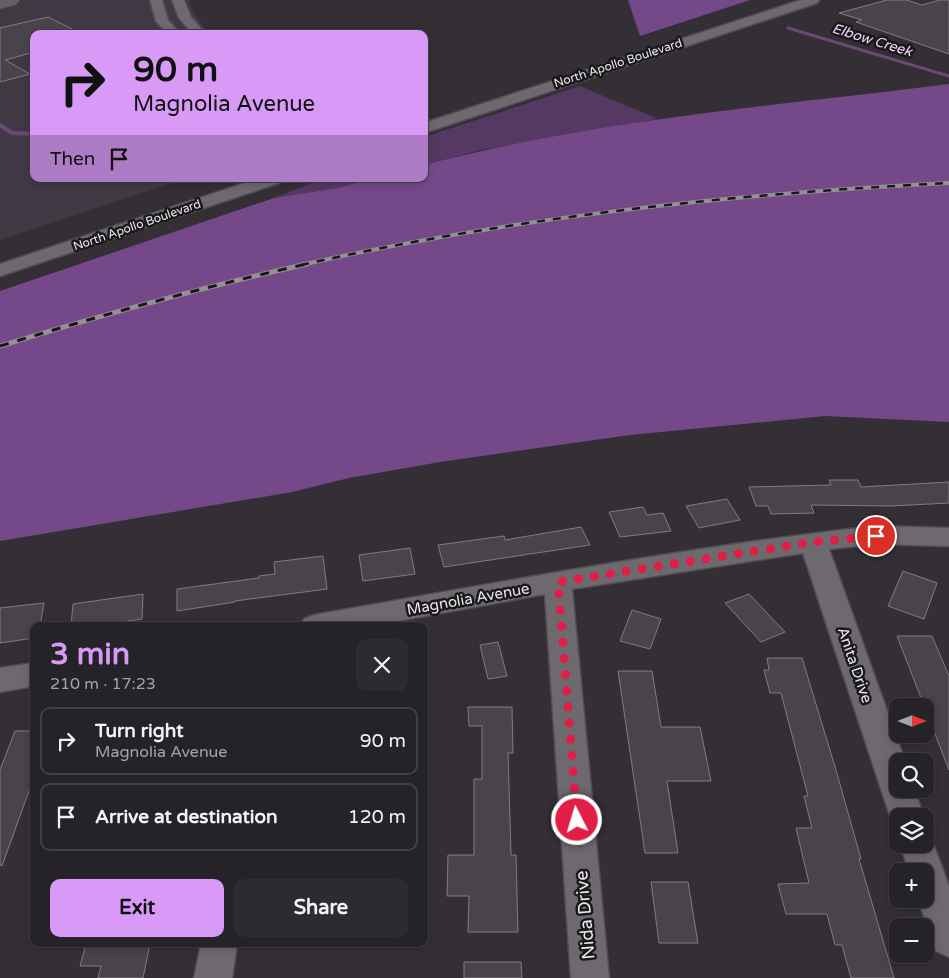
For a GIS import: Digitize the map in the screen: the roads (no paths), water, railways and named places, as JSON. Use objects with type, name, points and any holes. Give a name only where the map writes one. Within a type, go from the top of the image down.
[{"type":"street","points":[[156,0],[162,21],[170,30]]},
{"type":"street","points":[[178,0],[185,18],[196,30]]},
{"type":"street","name":"North Apollo Boulevard","points":[[428,116],[783,0]]},
{"type":"street","name":"North Apollo Boulevard","points":[[428,127],[813,0]]},
{"type":"street","name":"North Apollo Boulevard","points":[[0,257],[230,182]]},
{"type":"street","name":"North Apollo Boulevard","points":[[0,270],[264,182]]},
{"type":"street","name":"Magnolia Avenue","points":[[336,622],[558,582],[813,542],[876,536],[949,537]]},
{"type":"street","name":"Anita Drive","points":[[813,542],[889,762]]},
{"type":"street","name":"Nida Drive","points":[[558,582],[590,978]]},
{"type":"street","points":[[0,680],[30,675]]},
{"type":"street","points":[[919,853],[949,939]]},
{"type":"street","points":[[213,978],[219,947]]},
{"type":"waterway","name":"Elbow Creek","points":[[788,28],[949,76]]},
{"type":"waterway","points":[[0,125],[12,133],[30,134]]},
{"type":"railway","points":[[301,265],[462,233],[623,210],[785,194],[949,183]]},
{"type":"railway","points":[[0,346],[153,302],[307,264]]}]
